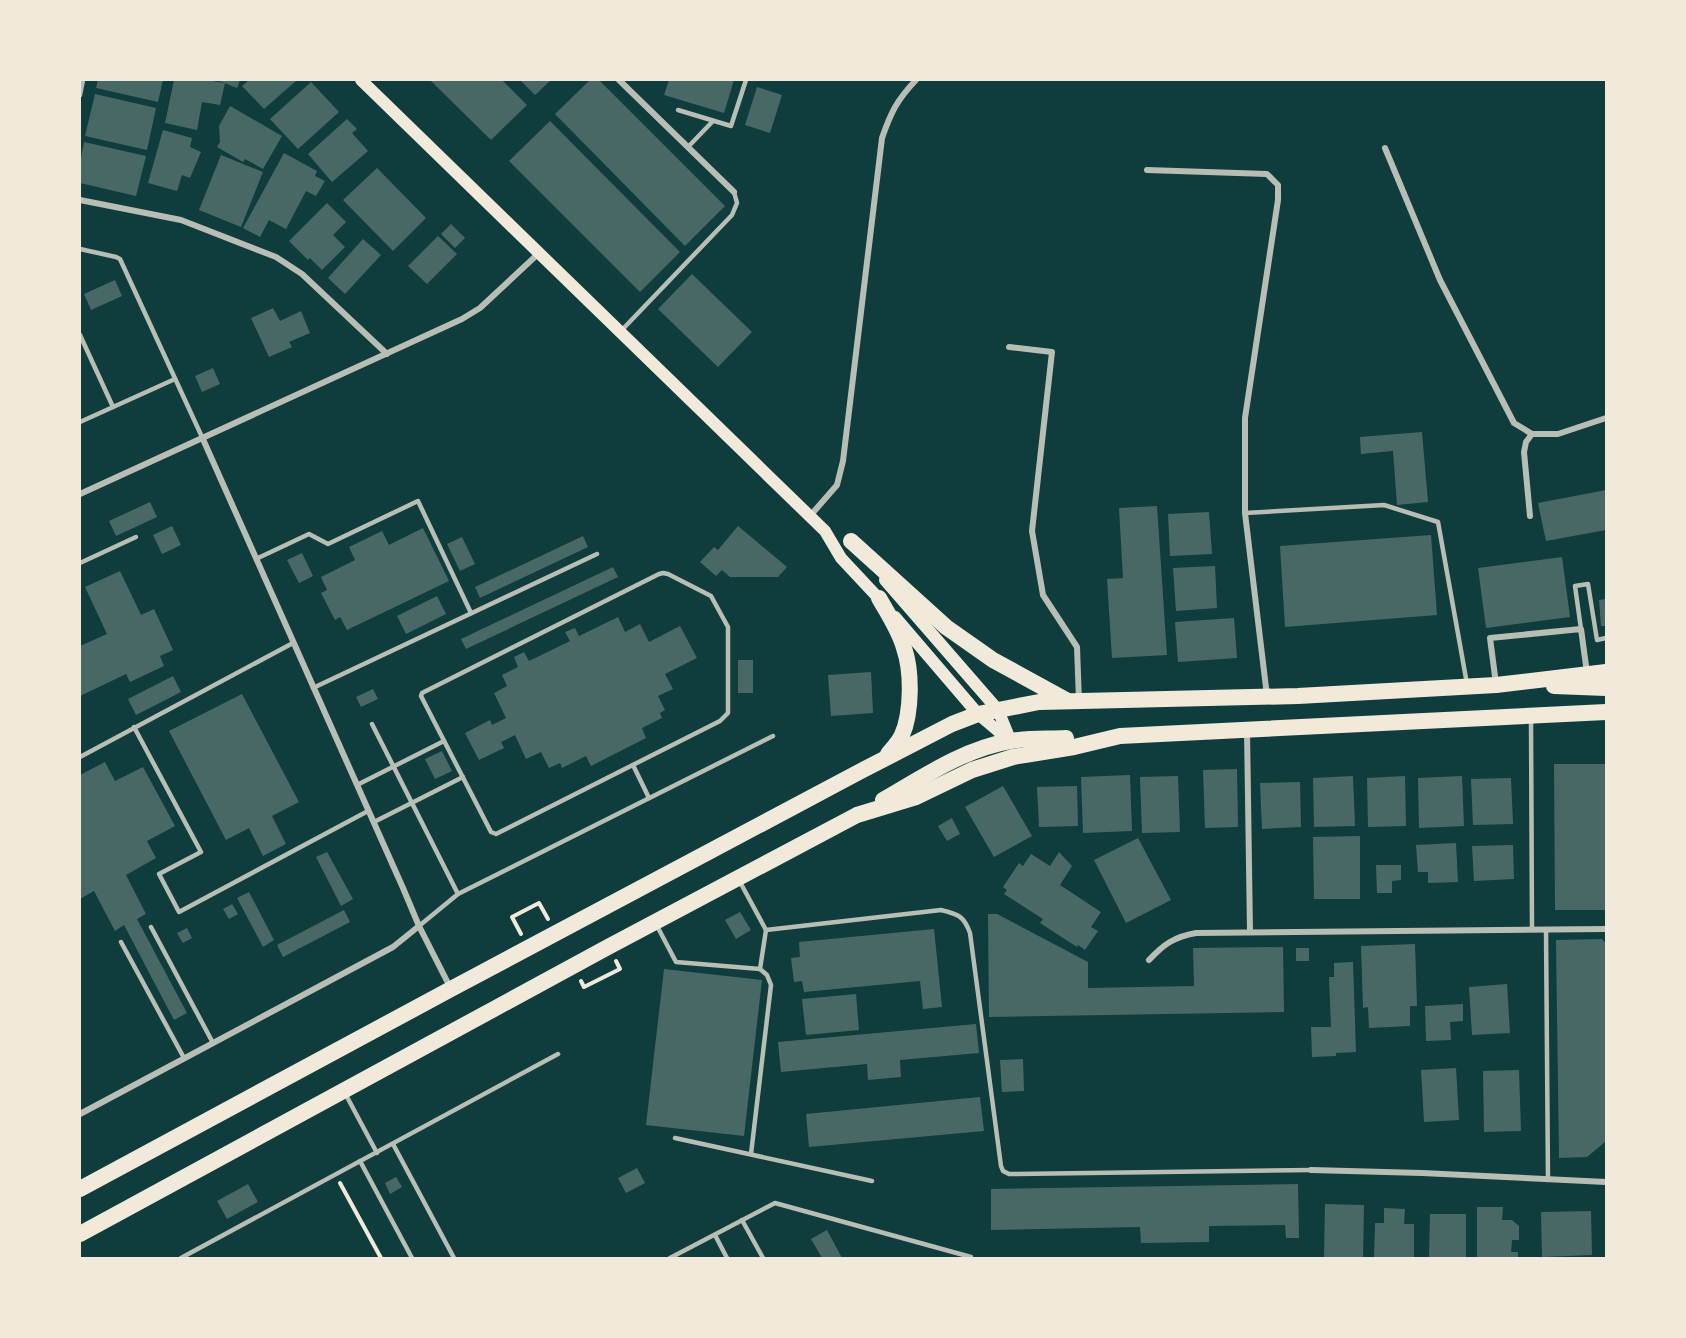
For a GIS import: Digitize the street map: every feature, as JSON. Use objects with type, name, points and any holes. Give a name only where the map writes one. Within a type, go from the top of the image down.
[{"type":"highway","points":[[851,541],[946,627],[993,660],[1074,701]]},
{"type":"highway","points":[[879,598],[905,648],[910,686],[907,718],[901,737],[884,759]]},
{"type":"highway","points":[[1496,685],[1606,672]]},
{"type":"highway","points":[[80,1189],[884,759],[952,724],[978,714],[1039,702],[1267,697],[1496,685],[1606,688]]},
{"type":"highway","points":[[80,1234],[737,877],[979,749],[1010,741],[1606,712]]},
{"type":"highway","points":[[1584,714],[1606,720]]},
{"type":"highway","points":[[857,815],[916,797],[972,770],[1012,757],[1074,747],[1120,736]]},
{"type":"main road","points":[[361,80],[825,531],[841,558],[879,598],[978,714],[1010,741]]},
{"type":"main road","points":[[825,531],[851,541],[998,710],[1010,741]]},
{"type":"street","points":[[619,80],[734,192]]},
{"type":"street","points":[[810,516],[837,485],[843,461],[882,138],[891,113],[902,94],[916,80]]},
{"type":"street","points":[[1385,148],[1440,280],[1514,423],[1532,434],[1558,434],[1606,418]]},
{"type":"street","points":[[1147,170],[1268,174],[1278,185],[1276,212],[1245,418],[1245,513],[1267,697]]},
{"type":"street","points":[[80,200],[181,220],[276,258],[302,274],[387,354]]},
{"type":"street","points":[[80,494],[462,319],[480,308],[539,253]]},
{"type":"street","points":[[1009,347],[1052,352],[1032,531],[1042,595],[1077,647],[1074,701]]},
{"type":"street","points":[[1530,516],[1524,452],[1526,442],[1532,434]]},
{"type":"street","points":[[202,437],[419,926],[451,989]]},
{"type":"street","points":[[1496,685],[1490,638],[1581,629],[1587,674]]},
{"type":"street","points":[[1247,730],[1250,932]]},
{"type":"street","points":[[80,1114],[393,947],[419,926]]},
{"type":"street","points":[[1149,960],[1168,943],[1180,936],[1196,933],[1606,929]]},
{"type":"street","points":[[1311,1170],[1606,1182]]},
{"type":"lane","points":[[80,96],[83,80]]},
{"type":"lane","points":[[678,110],[731,126],[746,80]]},
{"type":"lane","points":[[688,147],[713,121]]},
{"type":"lane","points":[[620,332],[732,215],[737,203],[734,192]]},
{"type":"lane","points":[[80,249],[120,259],[202,437]]},
{"type":"lane","points":[[80,335],[113,407]]},
{"type":"lane","points":[[80,422],[175,378]]},
{"type":"lane","points":[[256,559],[309,534],[328,544],[418,501],[471,614]]},
{"type":"lane","points":[[1245,513],[1384,505],[1438,522],[1467,686]]},
{"type":"lane","points":[[80,561],[136,537]]},
{"type":"lane","points":[[313,688],[597,554]]},
{"type":"lane","points":[[658,574],[668,574],[711,596],[728,627],[728,713],[720,721],[496,834],[491,832],[444,741],[421,696],[422,693],[658,574]]},
{"type":"lane","points":[[1581,629],[1575,586],[1588,584],[1597,640],[1606,639]]},
{"type":"lane","points":[[80,757],[293,643]]},
{"type":"lane","points":[[1531,717],[1532,930]]},
{"type":"lane","points":[[372,724],[458,894]]},
{"type":"lane","points":[[134,727],[201,852],[159,874],[179,912],[368,811]]},
{"type":"lane","points":[[419,926],[458,894],[773,736]]},
{"type":"lane","points":[[357,784],[444,741]]},
{"type":"lane","points":[[633,765],[649,798]]},
{"type":"lane","points":[[374,822],[463,777]]},
{"type":"lane","points":[[737,877],[766,930],[760,969]]},
{"type":"lane","points":[[766,930],[941,910],[955,913],[966,921],[1003,1171],[1009,1173],[1311,1170]]},
{"type":"lane","points":[[655,922],[676,962],[760,969],[767,975],[771,985],[751,1154]]},
{"type":"lane","points":[[151,927],[213,1043]]},
{"type":"lane","points":[[1546,929],[1548,1180]]},
{"type":"lane","points":[[122,942],[184,1058]]},
{"type":"lane","points":[[181,1258],[558,1054]]},
{"type":"lane","points":[[343,1090],[377,1153]]},
{"type":"lane","points":[[675,1138],[872,1180]]},
{"type":"lane","points":[[393,1144],[454,1258]]},
{"type":"lane","points":[[360,1161],[412,1258]]},
{"type":"lane","points":[[670,1258],[775,1203],[971,1258]]},
{"type":"lane","points":[[742,1220],[763,1258]]},
{"type":"lane","points":[[715,1235],[727,1258]]},
{"type":"path","points":[[336,1174],[381,1258]]},
{"type":"building","points":[[98,80],[163,80],[158,102],[96,88]]},
{"type":"building","points":[[174,80],[206,80],[225,83],[220,105],[202,102],[197,130],[165,123]]},
{"type":"building","points":[[217,80],[240,80],[237,88]]},
{"type":"building","points":[[249,80],[297,80],[264,109],[242,86]]},
{"type":"building","points":[[430,80],[502,80],[527,105],[491,140]]},
{"type":"building","points":[[520,80],[551,80],[535,95]]},
{"type":"building","points":[[590,80],[599,80],[725,206],[685,246],[555,114]]},
{"type":"building","points":[[669,80],[734,80],[724,113],[664,95]]},
{"type":"building","points":[[311,82],[339,112],[298,149],[270,119]]},
{"type":"building","points":[[757,87],[782,95],[770,133],[745,125]]},
{"type":"building","points":[[95,94],[156,108],[147,150],[85,136]]},
{"type":"building","points":[[230,106],[282,136],[263,169],[245,159],[243,162],[217,147],[220,142],[219,126]]},
{"type":"building","points":[[347,119],[357,129],[352,133],[368,151],[332,182],[308,154]]},
{"type":"building","points":[[550,121],[680,252],[640,292],[509,161]]},
{"type":"building","points":[[163,130],[192,138],[190,147],[201,152],[190,178],[182,175],[177,191],[148,183]]},
{"type":"building","points":[[84,142],[146,156],[136,196],[80,183],[80,163]]},
{"type":"building","points":[[284,153],[317,171],[315,176],[325,181],[316,196],[306,191],[286,229],[269,220],[260,237],[243,228]]},
{"type":"building","points":[[221,155],[263,172],[241,227],[199,210]]},
{"type":"building","points":[[377,168],[426,218],[393,251],[343,200]]},
{"type":"building","points":[[327,203],[346,222],[333,235],[345,247],[322,270],[289,241]]},
{"type":"building","points":[[451,224],[465,238],[455,248],[441,234]]},
{"type":"building","points":[[438,236],[457,254],[427,284],[408,266]]},
{"type":"building","points":[[363,239],[381,255],[345,294],[328,278]]},
{"type":"building","points":[[692,274],[752,332],[718,367],[658,309]]},
{"type":"building","points":[[115,280],[122,296],[91,310],[84,294]]},
{"type":"building","points":[[273,308],[280,321],[301,311],[310,333],[289,342],[292,347],[269,357],[251,318]]},
{"type":"building","points":[[213,368],[220,384],[202,392],[195,376]]},
{"type":"building","points":[[1422,432],[1428,502],[1397,505],[1393,451],[1361,454],[1360,437]]},
{"type":"building","points":[[1606,490],[1606,530],[1546,541],[1538,503]]},
{"type":"building","points":[[150,502],[157,517],[116,536],[109,521]]},
{"type":"building","points":[[1157,506],[1167,655],[1112,658],[1107,579],[1123,578],[1119,508]]},
{"type":"building","points":[[1209,512],[1212,554],[1170,556],[1168,514]]},
{"type":"building","points":[[172,526],[181,545],[162,554],[153,535]]},
{"type":"building","points":[[738,526],[787,567],[778,577],[730,577],[722,570],[716,576],[700,562],[714,547],[718,550]]},
{"type":"building","points":[[423,528],[449,581],[347,630],[340,617],[335,620],[321,593],[327,590],[321,577],[355,560],[349,547],[382,531],[389,545]]},
{"type":"building","points":[[1431,535],[1437,615],[1285,627],[1280,546]]},
{"type":"building","points":[[583,536],[588,547],[480,598],[475,587]]},
{"type":"building","points":[[462,537],[475,564],[460,571],[447,544]]},
{"type":"building","points":[[302,553],[313,576],[299,583],[287,560]]},
{"type":"building","points":[[1562,557],[1570,617],[1486,628],[1478,568]]},
{"type":"building","points":[[1215,566],[1217,608],[1176,611],[1173,568]]},
{"type":"building","points":[[613,567],[618,577],[466,649],[461,639]]},
{"type":"building","points":[[120,571],[141,615],[154,609],[173,650],[160,656],[164,666],[130,682],[126,674],[80,696],[80,646],[107,634],[85,587]]},
{"type":"building","points":[[437,596],[446,614],[406,634],[397,616]]},
{"type":"building","points":[[1606,599],[1606,626],[1601,626],[1599,600]]},
{"type":"building","points":[[618,617],[625,632],[640,624],[649,642],[680,626],[697,658],[665,674],[673,689],[658,696],[665,710],[660,713],[662,718],[642,728],[646,738],[591,766],[586,756],[562,768],[560,763],[549,768],[541,752],[526,759],[515,735],[501,742],[504,748],[479,760],[465,733],[490,720],[492,725],[506,718],[494,693],[507,686],[502,675],[518,667],[514,657],[524,652],[529,661],[570,641],[565,632],[575,628],[579,636]]},
{"type":"building","points":[[1234,618],[1237,658],[1178,662],[1175,622]]},
{"type":"building","points":[[738,660],[753,660],[753,693],[738,693]]},
{"type":"building","points":[[871,672],[873,713],[831,716],[828,675]]},
{"type":"building","points":[[173,676],[181,692],[136,715],[128,699]]},
{"type":"building","points":[[373,689],[378,699],[361,707],[356,697]]},
{"type":"building","points":[[242,694],[299,802],[272,816],[286,844],[263,856],[249,828],[226,840],[169,731]]},
{"type":"building","points":[[442,751],[452,771],[435,779],[425,759]]},
{"type":"building","points":[[105,762],[115,781],[143,767],[175,826],[147,841],[156,858],[126,875],[146,914],[137,919],[187,1013],[174,1020],[124,925],[115,931],[94,891],[80,899],[80,775]]},
{"type":"building","points":[[1554,764],[1606,764],[1606,910],[1555,910]]},
{"type":"building","points":[[1237,769],[1238,827],[1205,828],[1203,770]]},
{"type":"building","points":[[1130,775],[1132,831],[1083,833],[1081,777]]},
{"type":"building","points":[[1178,776],[1180,832],[1142,833],[1140,777]]},
{"type":"building","points":[[1353,776],[1355,826],[1314,827],[1313,778]]},
{"type":"building","points":[[1405,776],[1406,826],[1368,827],[1367,778]]},
{"type":"building","points":[[1462,776],[1464,826],[1419,828],[1418,778]]},
{"type":"building","points":[[1511,778],[1513,824],[1473,825],[1471,779]]},
{"type":"building","points":[[1300,782],[1301,827],[1262,829],[1260,783]]},
{"type":"building","points":[[1003,786],[1032,836],[994,857],[965,807]]},
{"type":"building","points":[[1077,786],[1078,826],[1039,827],[1037,787]]},
{"type":"building","points":[[952,818],[960,834],[947,841],[938,826]]},
{"type":"building","points":[[1360,836],[1360,899],[1314,899],[1313,837]]},
{"type":"building","points":[[1138,838],[1171,900],[1126,923],[1094,860]]},
{"type":"building","points":[[1456,843],[1458,882],[1428,883],[1428,872],[1418,872],[1416,845]]},
{"type":"building","points":[[1513,845],[1514,879],[1474,881],[1472,846]]},
{"type":"building","points":[[327,852],[353,899],[341,906],[316,857]]},
{"type":"building","points":[[1059,852],[1072,866],[1060,885],[1101,912],[1091,927],[1098,931],[1085,950],[1040,923],[1043,919],[1004,894],[1007,890],[1003,887],[1019,863],[1023,866],[1031,854],[1050,866]]},
{"type":"building","points":[[1376,865],[1401,865],[1401,880],[1392,881],[1392,893],[1377,893]]},
{"type":"building","points":[[249,892],[274,940],[263,947],[237,898]]},
{"type":"building","points":[[232,904],[238,914],[229,919],[223,909]]},
{"type":"building","points":[[344,910],[350,922],[283,957],[277,945]]},
{"type":"building","points":[[740,912],[751,930],[736,939],[725,920]]},
{"type":"building","points":[[988,914],[997,914],[1088,962],[1088,988],[1194,986],[1193,948],[1283,947],[1284,1012],[989,1017]]},
{"type":"building","points":[[187,928],[192,938],[183,943],[177,933]]},
{"type":"building","points":[[934,929],[942,1007],[923,1009],[920,981],[804,992],[802,981],[794,982],[791,958],[800,957],[799,942]]},
{"type":"building","points":[[1602,939],[1606,944],[1605,1142],[1587,1157],[1559,1158],[1556,940]]},
{"type":"building","points":[[1415,944],[1417,1006],[1410,1006],[1410,1026],[1369,1028],[1368,1007],[1363,1008],[1361,946]]},
{"type":"building","points":[[1296,948],[1309,948],[1309,961],[1296,961]]},
{"type":"building","points":[[1353,962],[1356,1052],[1312,1057],[1311,1027],[1331,1027],[1329,977],[1334,977],[1334,963]]},
{"type":"building","points":[[664,969],[762,980],[744,1136],[646,1125]]},
{"type":"building","points":[[1507,984],[1510,1033],[1472,1035],[1469,987]]},
{"type":"building","points":[[856,994],[859,1030],[806,1035],[802,999]]},
{"type":"building","points":[[1463,1004],[1463,1021],[1450,1022],[1451,1040],[1426,1041],[1425,1006]]},
{"type":"building","points":[[976,1024],[979,1053],[900,1060],[901,1077],[868,1080],[867,1064],[781,1072],[778,1042]]},
{"type":"building","points":[[1023,1059],[1024,1091],[1002,1092],[1000,1060]]},
{"type":"building","points":[[1456,1068],[1459,1120],[1424,1122],[1421,1070]]},
{"type":"building","points":[[1519,1070],[1521,1131],[1484,1132],[1483,1071]]},
{"type":"building","points":[[980,1097],[984,1131],[809,1147],[806,1114]]},
{"type":"building","points":[[637,1168],[645,1183],[626,1193],[618,1178]]},
{"type":"building","points":[[396,1177],[402,1187],[390,1194],[385,1183]]},
{"type":"building","points":[[248,1184],[258,1202],[227,1219],[217,1201]]},
{"type":"building","points":[[1298,1184],[1299,1238],[1286,1238],[1285,1225],[1209,1226],[1209,1242],[1141,1243],[1140,1227],[991,1230],[991,1189]]},
{"type":"building","points":[[1325,1204],[1364,1205],[1363,1258],[1324,1258]]},
{"type":"building","points":[[1477,1207],[1503,1207],[1502,1220],[1512,1220],[1519,1226],[1519,1240],[1512,1240],[1511,1252],[1518,1252],[1518,1258],[1477,1258]]},
{"type":"building","points":[[1384,1208],[1405,1209],[1404,1224],[1414,1224],[1414,1258],[1374,1258],[1375,1223],[1384,1223]]},
{"type":"building","points":[[1591,1211],[1592,1255],[1542,1257],[1541,1212]]},
{"type":"building","points":[[1430,1214],[1466,1214],[1466,1258],[1429,1258]]},
{"type":"building","points":[[827,1230],[842,1258],[822,1258],[811,1239]]}]
